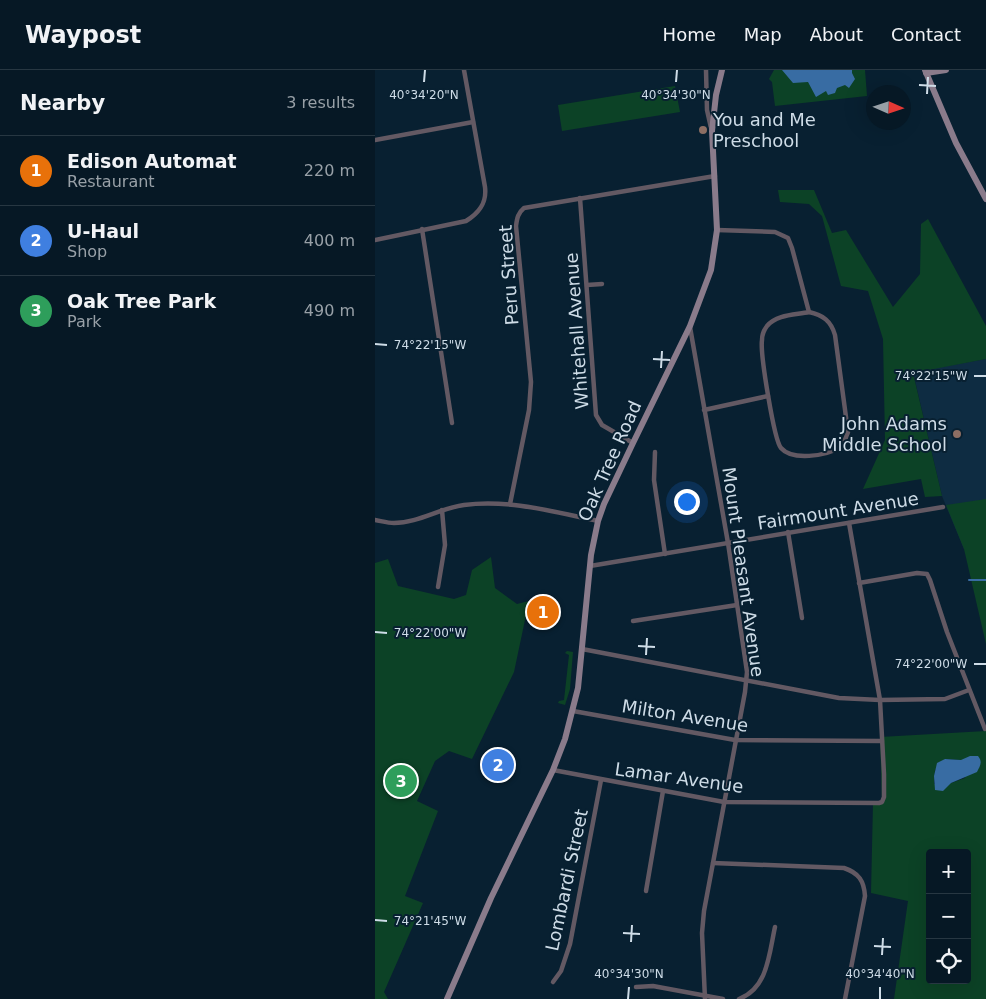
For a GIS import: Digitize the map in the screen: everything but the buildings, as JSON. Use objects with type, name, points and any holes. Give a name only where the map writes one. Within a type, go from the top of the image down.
[{"type":"main road","name":"Oak Tree Road","points":[[447,999],[498,883],[553,770],[565,739],[573,711],[582,649],[590,566],[598,520],[690,326],[711,270],[717,230],[712,131],[716,95],[722,70]]},
{"type":"main road","points":[[946,70],[925,71],[956,143],[986,199]]},
{"type":"street","points":[[375,240],[466,221],[473,217],[484,203],[485,187],[465,70]]},
{"type":"street","points":[[706,70],[707,110],[712,131]]},
{"type":"street","points":[[375,140],[473,122]]},
{"type":"street","name":"Peru Street","points":[[510,504],[529,410],[531,382],[517,218],[520,212],[524,208],[715,176]]},
{"type":"street","name":"Whitehall Avenue","points":[[580,198],[595,414],[602,425],[633,443]]},
{"type":"street","points":[[422,229],[452,424]]},
{"type":"street","points":[[717,230],[775,232],[788,238],[793,248],[809,312]]},
{"type":"street","points":[[587,285],[602,284]]},
{"type":"street","points":[[809,312],[818,314],[826,319],[835,334],[848,427],[844,441],[837,448],[830,452],[799,457],[785,452],[776,440],[761,344],[765,328],[777,318],[809,312]]},
{"type":"street","name":"Mount Pleasant Avenue","points":[[690,326],[728,543],[747,680],[707,892],[702,933],[706,998]]},
{"type":"street","points":[[704,410],[768,396]]},
{"type":"street","points":[[655,452],[654,480],[665,554]]},
{"type":"street","points":[[375,520],[392,524],[465,505],[510,504],[598,520]]},
{"type":"street","name":"Fairmount Avenue","points":[[590,566],[943,507]]},
{"type":"street","points":[[438,587],[445,546],[442,510]]},
{"type":"street","points":[[849,523],[880,700],[882,741]]},
{"type":"street","points":[[788,532],[803,618]]},
{"type":"street","points":[[859,583],[917,573],[927,574],[985,729]]},
{"type":"street","points":[[633,621],[737,605]]},
{"type":"street","points":[[582,649],[839,698],[880,700],[945,699],[969,690]]},
{"type":"street","name":"Milton Avenue","points":[[573,711],[735,740],[882,741]]},
{"type":"street","name":"Lamar Avenue","points":[[553,770],[724,802],[879,803],[882,802],[884,797],[882,741]]},
{"type":"street","name":"Lombardi Street","points":[[553,982],[561,970],[570,944],[601,780]]},
{"type":"street","points":[[646,891],[663,791]]},
{"type":"street","points":[[713,863],[844,868],[855,872],[859,876],[863,882],[865,896],[845,999]]},
{"type":"street","points":[[739,999],[752,992],[765,973],[775,927]]},
{"type":"street","points":[[636,987],[653,986],[706,998],[723,999]]},
{"type":"shaded area","name":"John Adams Middle School","points":[[986,359],[986,549],[964,549],[942,496],[913,372]]},
{"type":"green space","points":[[774,70],[865,70],[866,96],[775,106],[772,82],[769,79]]},
{"type":"green space","points":[[675,86],[680,112],[562,131],[558,105]]},
{"type":"green space","points":[[778,190],[814,190],[832,233],[846,230],[893,307],[920,274],[921,224],[928,219],[986,326],[986,359],[913,373],[942,496],[925,497],[921,479],[863,489],[885,440],[883,339],[868,291],[841,286],[822,216],[809,204],[780,202]]},
{"type":"green space","points":[[986,499],[986,644],[964,549],[946,505]]},
{"type":"green space","points":[[491,557],[495,588],[517,604],[529,601],[514,672],[472,759],[449,751],[435,761],[417,801],[438,811],[405,896],[423,903],[384,992],[388,999],[375,999],[375,563],[388,559],[398,586],[454,599],[466,595],[472,570]]},
{"type":"green space","points":[[567,651],[573,652],[570,689],[565,705],[558,703],[564,700],[569,655],[565,653]]},
{"type":"green space","points":[[986,731],[986,999],[894,999],[908,901],[871,893],[873,803],[882,803],[880,737]],"holes":[[[945,759],[961,760],[965,778],[951,783],[934,784],[935,770]]]},
{"type":"water","points":[[782,70],[852,70],[855,79],[849,88],[845,85],[837,88],[835,93],[828,95],[826,91],[816,97],[808,82],[793,83]]},
{"type":"water","points":[[970,756],[978,756],[980,758],[981,764],[977,772],[951,783],[943,791],[935,790],[934,776],[937,763],[945,759],[961,760]]},
{"type":"waterway","points":[[969,580],[986,580]]},
{"type":"place","name":"You and Me Preschool","points":[[703,130]]},
{"type":"place","name":"John Adams Middle School","points":[[957,434]]},
{"type":"place","name":"Edison Automat","points":[[543,612]]},
{"type":"place","name":"U-Haul","points":[[498,765]]},
{"type":"place","name":"Oak Tree Park","points":[[401,781]]}]
